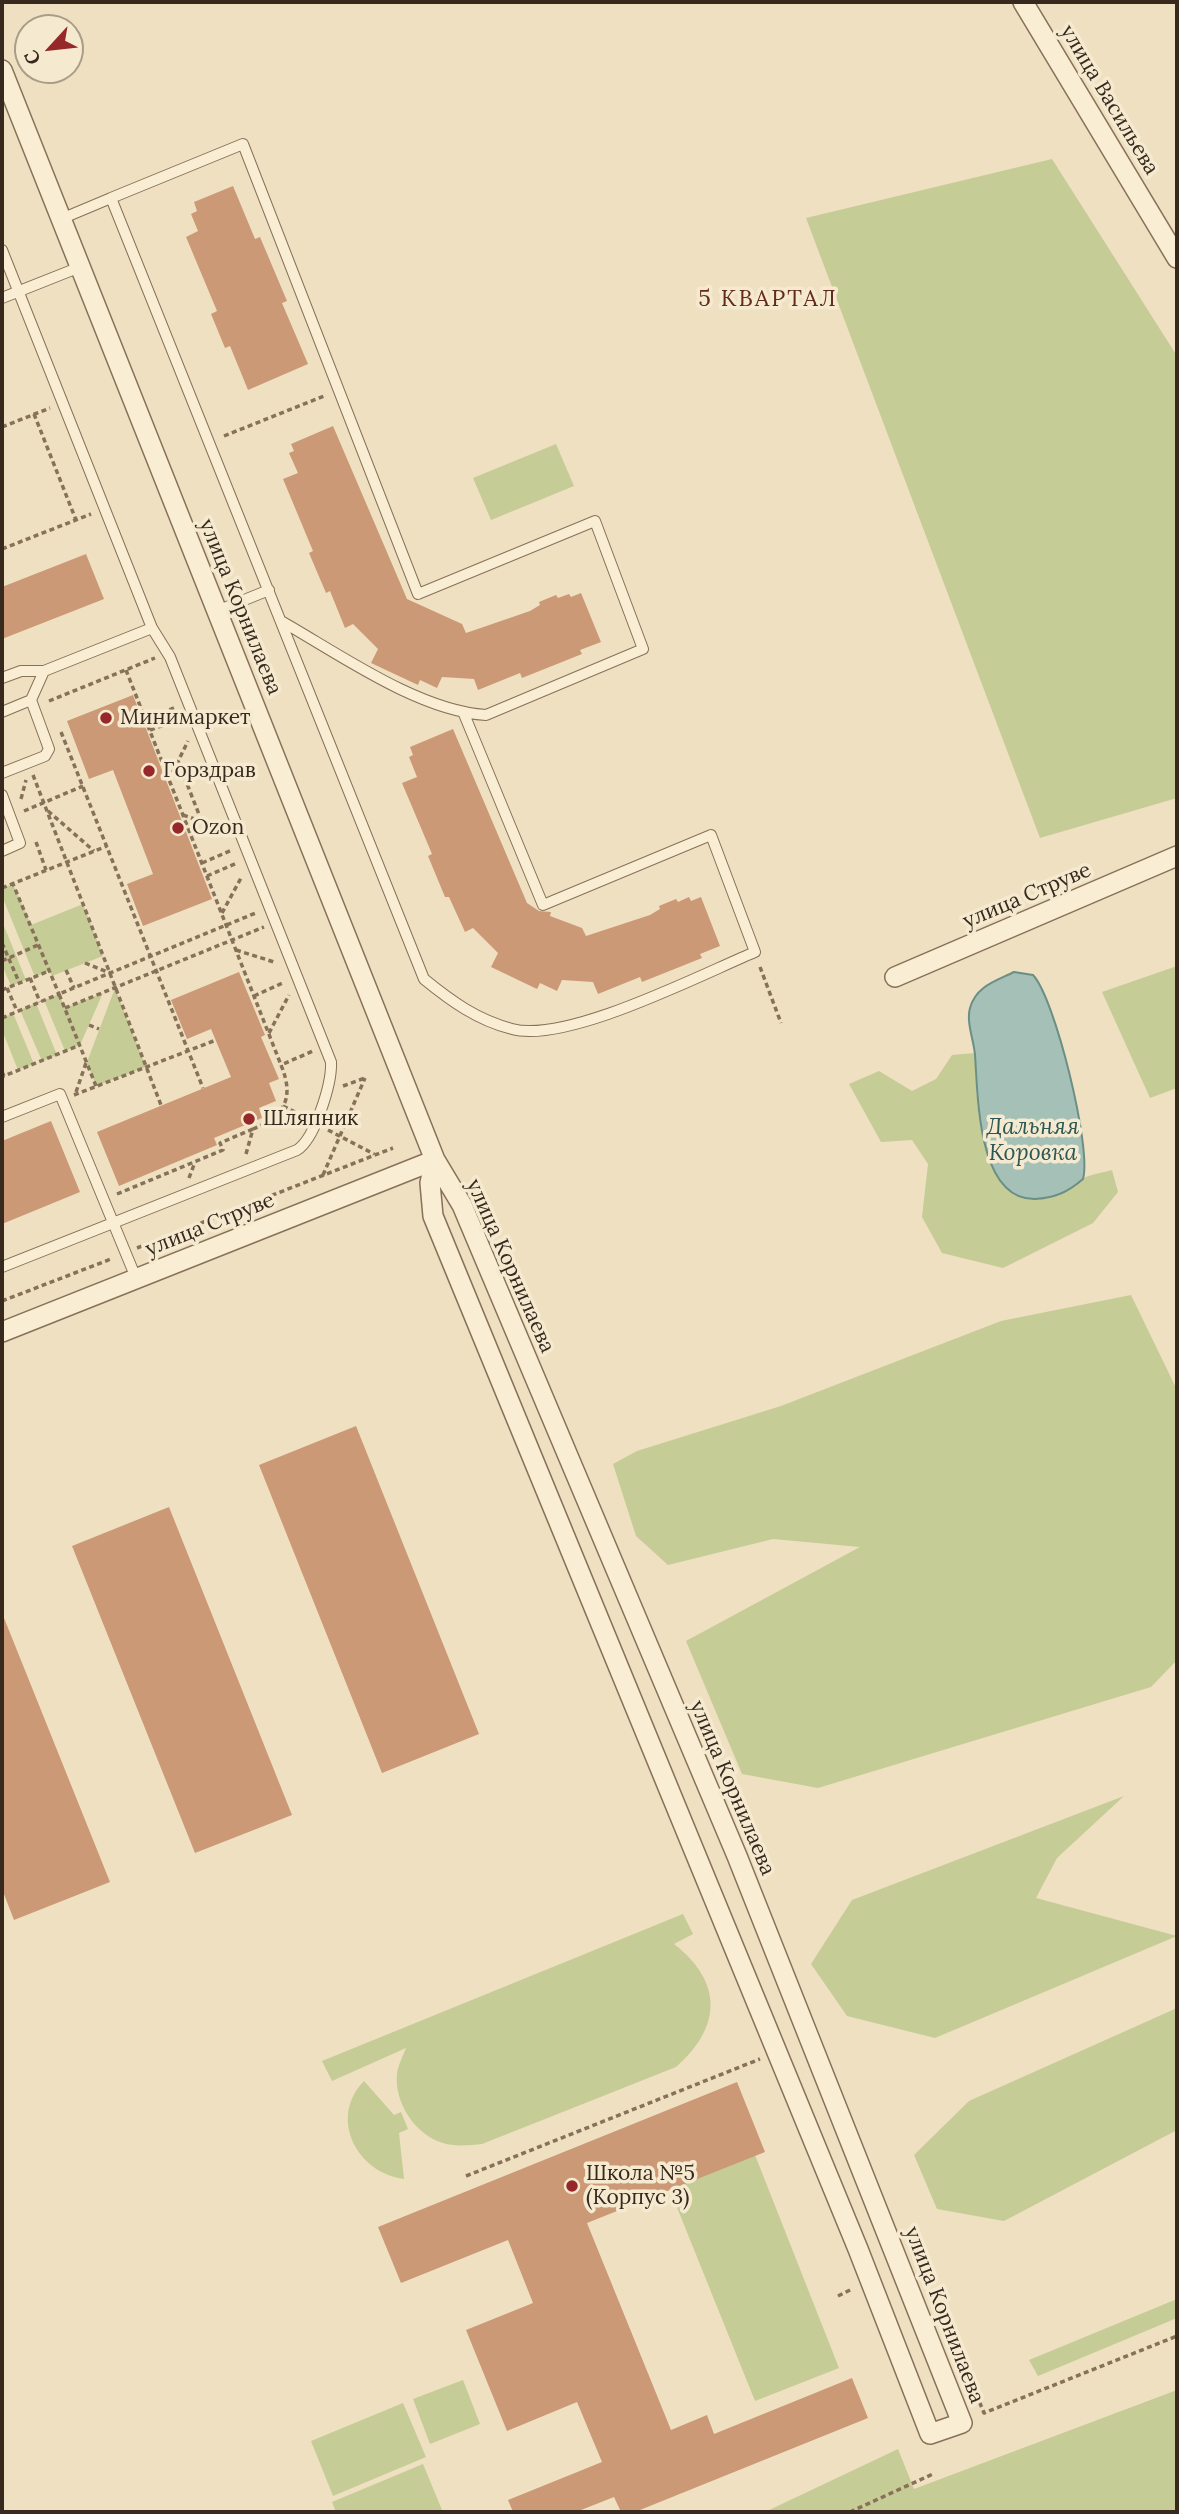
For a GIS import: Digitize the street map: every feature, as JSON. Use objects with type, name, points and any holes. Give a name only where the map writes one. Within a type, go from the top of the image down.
[{"type":"street","name":"улица Васильева","points":[[1023,2],[1177,258]]},
{"type":"street","name":"улица Корнилаева","points":[[2,70],[435,1160],[463,1205],[737,1856],[962,2423],[930,2434],[843,2212],[433,1216],[430,1182],[435,1160]]},
{"type":"street","name":"улица Струве","points":[[895,977],[1177,856]]},
{"type":"street","name":"улица Струве","points":[[2,1332],[435,1160]]},
{"type":"lane","points":[[61,219],[243,144],[418,594],[595,521],[643,649],[486,715],[442,708],[366,670],[281,621]]},
{"type":"lane","points":[[111,198],[424,979],[452,1002],[480,1018],[514,1030],[557,1029],[578,1026],[755,952],[711,835],[543,905],[464,713]]},
{"type":"lane","points":[[2,250],[152,628],[167,653],[188,702],[324,1046],[332,1076],[303,1146],[2,1267]]},
{"type":"lane","points":[[2,298],[80,267]]},
{"type":"lane","points":[[217,611],[269,590]]},
{"type":"lane","points":[[2,678],[21,671],[42,676],[152,628]]},
{"type":"lane","points":[[2,712],[31,700],[42,676]]},
{"type":"lane","points":[[2,773],[46,756],[49,749],[31,700]]},
{"type":"lane","points":[[2,795],[20,844],[2,851]]},
{"type":"lane","points":[[2,1117],[60,1094],[136,1278]]},
{"type":"path","points":[[209,442],[338,390]]},
{"type":"path","points":[[2,427],[62,403]]},
{"type":"path","points":[[34,414],[76,520]]},
{"type":"path","points":[[2,549],[104,509]]},
{"type":"path","points":[[49,701],[167,653]]},
{"type":"path","points":[[104,1199],[223,1150],[220,1143],[273,1121],[281,1111],[287,1085],[126,670]]},
{"type":"path","points":[[42,676],[53,712]]},
{"type":"path","points":[[146,720],[188,702]]},
{"type":"path","points":[[150,730],[194,719]]},
{"type":"path","points":[[169,780],[194,719]]},
{"type":"path","points":[[58,723],[203,1088]]},
{"type":"path","points":[[61,760],[71,756]]},
{"type":"path","points":[[178,761],[202,822]]},
{"type":"path","points":[[29,823],[24,811],[22,791],[32,773],[42,769]]},
{"type":"path","points":[[32,773],[161,1105]]},
{"type":"path","points":[[24,811],[83,786]]},
{"type":"path","points":[[46,809],[94,851]]},
{"type":"path","points":[[183,815],[240,834]]},
{"type":"path","points":[[33,835],[46,870]]},
{"type":"path","points":[[202,863],[244,845]]},
{"type":"path","points":[[2,888],[107,846]]},
{"type":"path","points":[[207,876],[250,859]]},
{"type":"path","points":[[222,913],[250,859]]},
{"type":"path","points":[[13,884],[96,1086]]},
{"type":"path","points":[[2,1018],[269,907]]},
{"type":"path","points":[[65,1008],[275,923]]},
{"type":"path","points":[[2,943],[19,983]]},
{"type":"path","points":[[2,961],[39,945]]},
{"type":"path","points":[[236,950],[296,974]]},
{"type":"path","points":[[755,952],[781,1023]]},
{"type":"path","points":[[85,963],[110,973]]},
{"type":"path","points":[[66,970],[74,988]]},
{"type":"path","points":[[17,1012],[4,989],[49,971]]},
{"type":"path","points":[[254,996],[296,974]]},
{"type":"path","points":[[269,1033],[296,974]]},
{"type":"path","points":[[30,978],[40,1002]]},
{"type":"path","points":[[89,1025],[99,1029]]},
{"type":"path","points":[[62,1099],[216,1040]]},
{"type":"path","points":[[2,1072],[4,1076],[80,1045]]},
{"type":"path","points":[[281,1065],[324,1046]]},
{"type":"path","points":[[75,1094],[87,1062]]},
{"type":"path","points":[[323,1175],[365,1078],[328,1091]]},
{"type":"path","points":[[241,1172],[253,1129]]},
{"type":"path","points":[[2,1301],[393,1148]]},
{"type":"path","points":[[466,2176],[765,2057]]},
{"type":"path","points":[[838,2296],[857,2287]]},
{"type":"path","points":[[938,2300],[984,2413],[1177,2336]]},
{"type":"path","points":[[850,2512],[935,2473]]},
{"type":"green space","points":[[1052,159],[1177,356],[1177,798],[1040,838],[806,218]]},
{"type":"green space","points":[[556,444],[574,486],[491,520],[473,478]]},
{"type":"green space","points":[[13,884],[31,925],[83,904],[103,956],[52,976],[49,971],[35,977],[2,896],[2,888]]},
{"type":"green space","points":[[2,921],[26,980],[11,986],[2,965]]},
{"type":"green space","points":[[1177,966],[1177,1088],[1150,1098],[1102,992]]},
{"type":"green space","points":[[115,988],[146,1067],[96,1086],[87,1062]]},
{"type":"green space","points":[[103,993],[80,1045],[65,1051],[44,1000],[59,994],[65,1008]]},
{"type":"green space","points":[[36,1003],[57,1055],[42,1061],[20,1010]]},
{"type":"green space","points":[[13,1013],[34,1064],[18,1070],[2,1030],[2,1018]]},
{"type":"green space","points":[[975,1053],[980,1126],[986,1151],[996,1174],[1010,1190],[1029,1199],[1055,1197],[1085,1177],[1112,1170],[1118,1192],[1093,1223],[1003,1268],[942,1253],[922,1217],[928,1164],[912,1140],[881,1142],[849,1084],[879,1071],[912,1091],[936,1079],[952,1055]]},
{"type":"green space","points":[[1131,1295],[1177,1390],[1177,1660],[1151,1687],[818,1788],[742,1774],[686,1641],[860,1547],[773,1539],[668,1565],[636,1536],[613,1464],[637,1451],[781,1406],[1001,1321]]},
{"type":"green space","points":[[1124,1796],[1057,1858],[1036,1898],[1177,1936],[935,2038],[847,2016],[811,1964],[852,1900]]},
{"type":"green space","points":[[683,1914],[693,1934],[674,1944],[701,1974],[711,2005],[709,2021],[702,2036],[676,2067],[482,2144],[457,2145],[433,2139],[408,2116],[397,2085],[399,2064],[406,2048],[332,2081],[322,2061]]},
{"type":"green space","points":[[1177,2008],[1177,2130],[1004,2221],[937,2209],[914,2155],[969,2101]]},
{"type":"green space","points":[[364,2081],[394,2115],[401,2112],[408,2129],[399,2133],[404,2179],[387,2175],[373,2166],[361,2155],[353,2142],[348,2127],[348,2111],[353,2096]]},
{"type":"green space","points":[[755,2155],[839,2368],[755,2401],[670,2190]]},
{"type":"green space","points":[[1177,2299],[1177,2318],[1038,2376],[1029,2360]]},
{"type":"green space","points":[[463,2380],[480,2424],[430,2444],[413,2399]]},
{"type":"green space","points":[[1177,2390],[1177,2512],[765,2512],[898,2449],[914,2489]]},
{"type":"green space","points":[[403,2403],[426,2457],[333,2496],[311,2441]]},
{"type":"green space","points":[[423,2464],[442,2510],[336,2512],[332,2502]]},
{"type":"water","name":"Дальняя Коровка","points":[[1014,972],[1033,975],[1042,989],[1070,1074],[1082,1138],[1083,1179],[1061,1194],[1035,1199],[1016,1195],[1002,1183],[991,1164],[980,1118],[969,1019],[970,1008],[977,994]]},
{"type":"building","points":[[233,186],[255,239],[260,237],[287,301],[282,303],[308,364],[248,390],[230,346],[225,348],[211,314],[217,311],[186,237],[198,231],[191,214],[197,211],[194,202]]},
{"type":"building","points":[[333,426],[407,599],[462,624],[466,633],[530,611],[540,605],[539,602],[556,595],[558,598],[569,594],[571,597],[581,593],[601,642],[580,650],[582,654],[522,678],[520,673],[478,690],[474,679],[442,677],[437,688],[420,680],[418,685],[371,663],[378,649],[353,624],[345,628],[330,591],[326,593],[309,553],[313,551],[283,479],[298,473],[289,453],[294,451],[291,444]]},
{"type":"building","points":[[86,554],[104,599],[2,639],[2,587]]},
{"type":"building","points":[[133,695],[212,899],[143,926],[127,884],[153,874],[113,770],[89,779],[67,721]]},
{"type":"building","points":[[453,729],[527,903],[539,911],[551,912],[550,916],[582,928],[586,936],[650,915],[660,909],[659,906],[676,899],[678,902],[689,897],[691,901],[701,897],[720,946],[700,954],[702,958],[642,982],[640,977],[598,994],[593,982],[562,980],[557,991],[540,983],[537,989],[491,967],[498,953],[473,928],[465,932],[449,897],[445,897],[428,856],[432,854],[402,783],[417,777],[409,757],[413,755],[410,747]]},
{"type":"building","points":[[239,972],[265,1035],[261,1037],[279,1079],[269,1083],[276,1101],[259,1108],[262,1118],[214,1138],[217,1145],[119,1186],[97,1132],[231,1077],[211,1029],[187,1039],[171,1000]]},
{"type":"building","points":[[51,1121],[80,1192],[2,1224],[2,1141]]},
{"type":"building","points":[[356,1426],[479,1734],[382,1773],[259,1465]]},
{"type":"building","points":[[169,1507],[292,1815],[195,1853],[72,1546]]},
{"type":"building","points":[[2,1613],[110,1882],[14,1920],[2,1889]]},
{"type":"building","points":[[737,2082],[765,2152],[587,2223],[671,2430],[707,2415],[714,2434],[852,2378],[868,2418],[635,2512],[621,2512],[614,2497],[576,2512],[513,2512],[508,2500],[602,2462],[577,2402],[507,2431],[466,2330],[533,2303],[508,2240],[401,2283],[378,2227]]},
{"type":"place","name":"Минимаркет","points":[[106,718]]},
{"type":"place","name":"Горздрав","points":[[149,771]]},
{"type":"place","name":"Ozon","points":[[178,828]]},
{"type":"place","name":"Шляпник","points":[[249,1119]]},
{"type":"place","name":"Школа №5 (Корпус 3)","points":[[572,2186]]},
{"type":"district","name":"5 КВАРТАЛ","points":[[768,299]]}]
